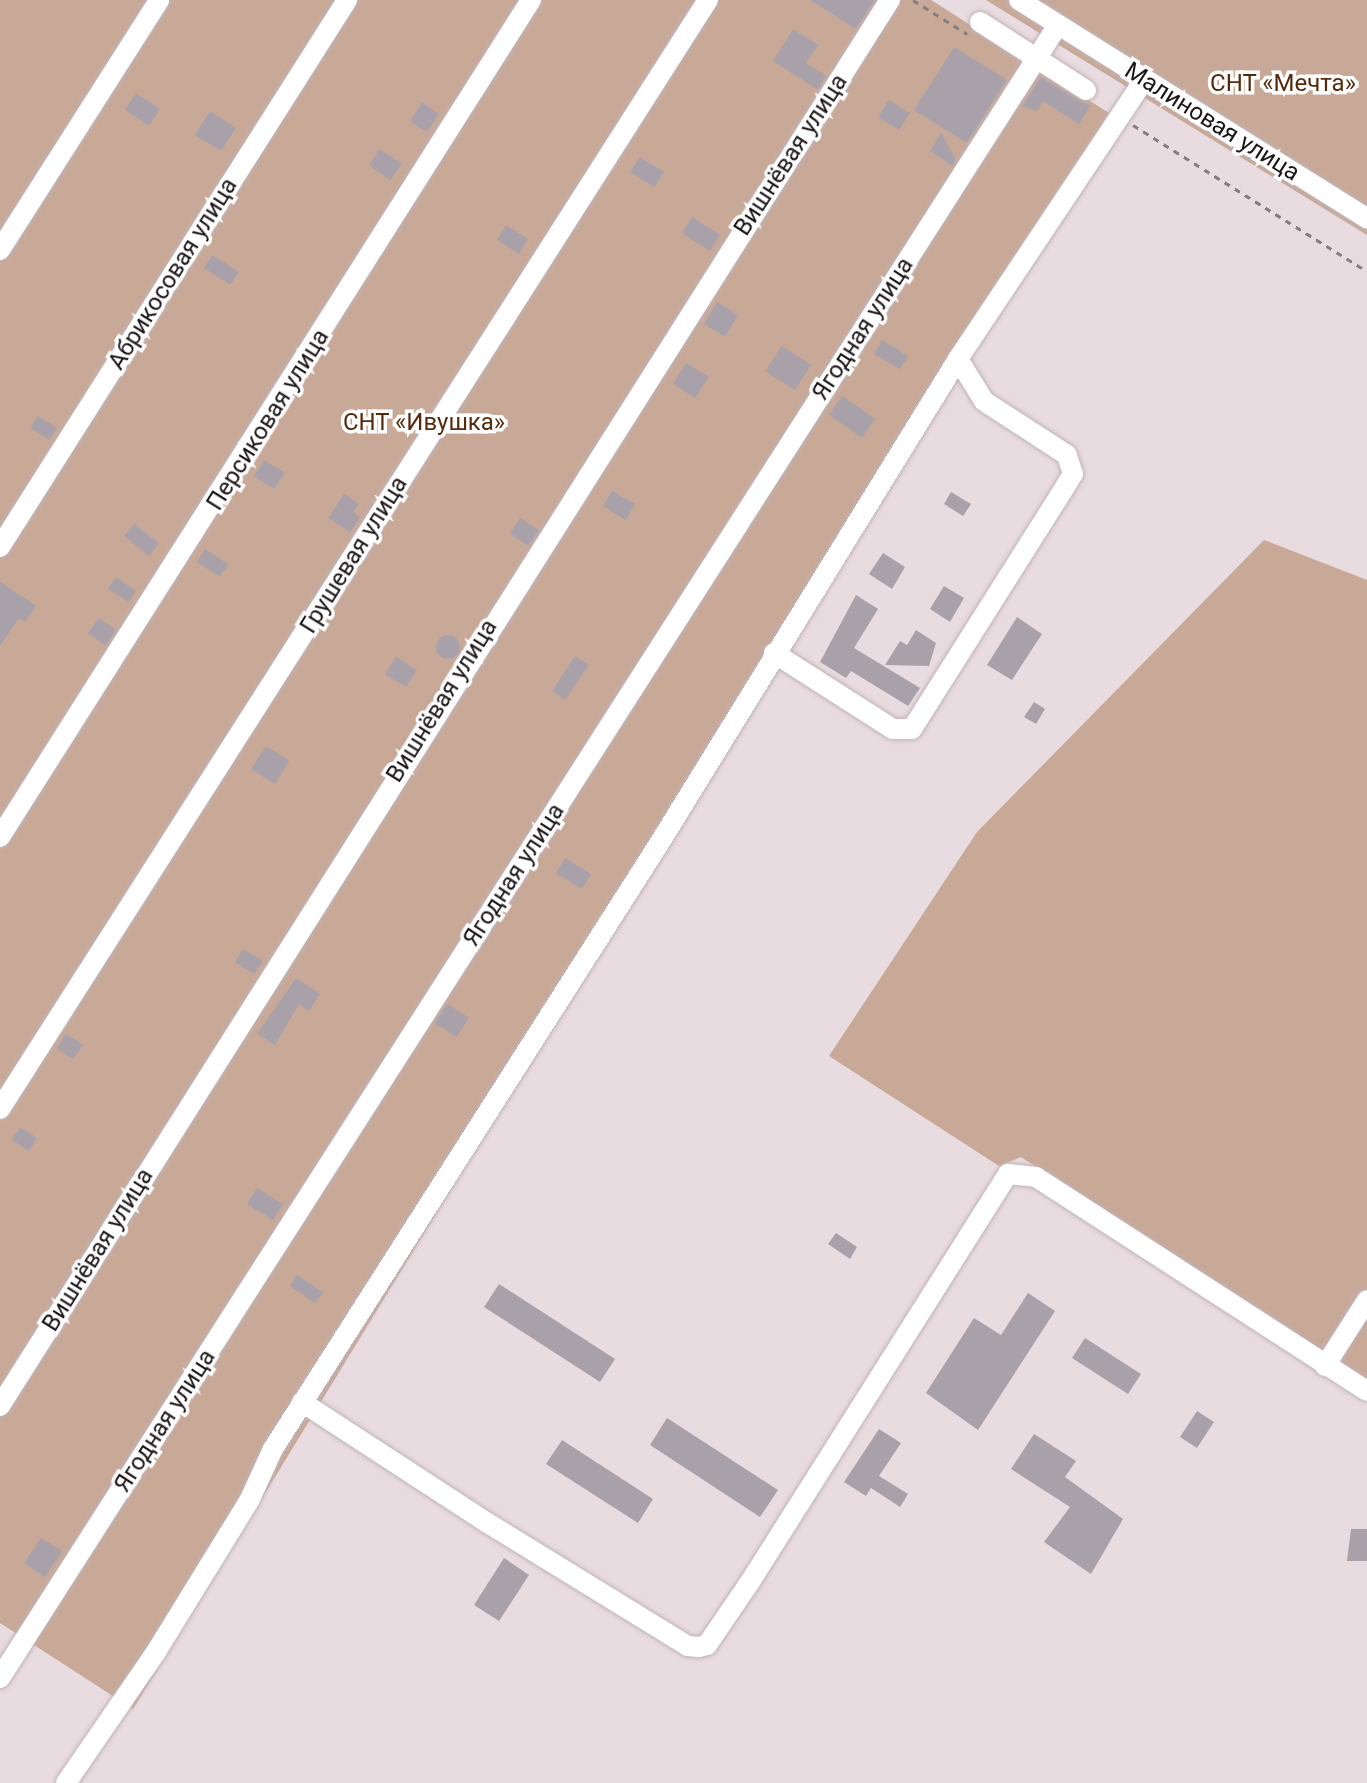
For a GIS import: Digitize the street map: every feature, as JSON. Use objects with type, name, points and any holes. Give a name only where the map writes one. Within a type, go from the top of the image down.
[{"type":"street","points":[[0,250],[159,0]]},
{"type":"street","name":"Абрикосовая улица","points":[[0,547],[347,0]]},
{"type":"street","name":"Персиковая улица","points":[[0,837],[531,0]]},
{"type":"street","name":"Грушевая улица","points":[[0,1109],[708,0]]},
{"type":"street","name":"Вишнёвая улица","points":[[0,1406],[890,0]]},
{"type":"street","name":"Малиновая улица","points":[[1019,0],[1367,218]]},
{"type":"street","points":[[980,22],[1032,65],[1086,90]]},
{"type":"street","name":"Ягодная улица","points":[[0,1678],[1058,25]]},
{"type":"street","points":[[66,1783],[179,1614],[302,1402],[958,359],[1144,80]]},
{"type":"street","points":[[774,653],[893,729],[912,729],[1073,474],[1067,455],[984,401],[958,359]]},
{"type":"street","points":[[302,1402],[491,1525],[688,1646],[699,1647],[707,1645],[750,1582],[1008,1174],[1036,1177],[1367,1391]]},
{"type":"street","points":[[1325,1366],[1367,1300]]},
{"type":"path","points":[[1119,116],[1367,271]]},
{"type":"green space","name":"СНТ «Ивушка»","points":[[0,0],[931,0],[1109,113],[133,1709],[0,1623]]},
{"type":"green space","name":"СНТ «Мечта»","points":[[986,0],[1367,0],[1367,235]]},
{"type":"green space","points":[[1264,540],[1367,580],[1367,1384],[1021,1157],[999,1166],[829,1056],[977,832]]},
{"type":"building","points":[[810,0],[875,0],[856,29]]},
{"type":"building","points":[[793,29],[818,45],[806,63],[826,76],[818,90],[773,61]]},
{"type":"building","points":[[954,47],[1007,80],[967,143],[914,110]]},
{"type":"building","points":[[1041,77],[1090,106],[1079,124],[1043,101],[1037,111],[1022,106]]},
{"type":"building","points":[[136,93],[160,109],[149,126],[125,110]]},
{"type":"building","points":[[889,100],[910,113],[899,130],[878,117]]},
{"type":"building","points":[[422,102],[439,114],[427,132],[410,121]]},
{"type":"building","points":[[210,111],[236,128],[221,151],[195,135]]},
{"type":"building","points":[[941,133],[956,160],[953,166],[930,151]]},
{"type":"building","points":[[380,149],[402,164],[390,180],[369,165]]},
{"type":"building","points":[[640,157],[664,172],[654,187],[630,172]]},
{"type":"building","points":[[692,217],[720,235],[710,251],[682,233]]},
{"type":"building","points":[[506,225],[528,239],[519,254],[497,240]]},
{"type":"building","points":[[212,255],[239,272],[230,285],[204,268]]},
{"type":"building","points":[[717,302],[738,315],[725,337],[704,324]]},
{"type":"building","points":[[882,340],[908,356],[900,369],[874,354]]},
{"type":"building","points":[[782,346],[811,365],[795,390],[765,371]]},
{"type":"building","points":[[686,363],[709,377],[695,398],[673,384]]},
{"type":"building","points":[[842,396],[875,419],[862,438],[829,415]]},
{"type":"building","points":[[38,416],[57,428],[49,440],[30,428]]},
{"type":"building","points":[[264,460],[285,473],[274,489],[254,476]]},
{"type":"building","points":[[612,491],[635,504],[626,520],[603,506]]},
{"type":"building","points":[[951,492],[971,504],[963,516],[944,504]]},
{"type":"building","points":[[344,494],[359,504],[353,512],[360,517],[350,532],[328,518]]},
{"type":"building","points":[[520,518],[539,530],[529,546],[510,534]]},
{"type":"building","points":[[134,524],[159,543],[149,556],[124,536]]},
{"type":"building","points":[[205,549],[228,564],[220,577],[197,562]]},
{"type":"building","points":[[883,553],[905,567],[892,589],[869,574]]},
{"type":"building","points":[[116,577],[136,591],[129,602],[108,589]]},
{"type":"building","points":[[0,582],[36,606],[25,622],[19,618],[0,646]]},
{"type":"building","points":[[944,586],[964,598],[950,622],[930,609]]},
{"type":"building","points":[[856,595],[878,609],[854,648],[920,688],[908,706],[851,671],[846,678],[820,662]]},
{"type":"building","points":[[1017,617],[1042,634],[1012,680],[987,665]]},
{"type":"building","points":[[99,618],[116,630],[106,646],[88,633]]},
{"type":"building","points":[[916,630],[936,643],[929,666],[885,665],[900,641],[907,645]]},
{"type":"building","points":[[448,635],[457,638],[460,647],[457,656],[448,659],[439,656],[436,647],[439,638]]},
{"type":"building","points":[[575,656],[589,665],[565,700],[552,691]]},
{"type":"building","points":[[396,657],[417,670],[406,687],[385,674]]},
{"type":"building","points":[[1034,702],[1045,709],[1036,724],[1024,717]]},
{"type":"building","points":[[266,746],[289,761],[275,784],[251,769]]},
{"type":"building","points":[[565,858],[591,874],[582,889],[556,873]]},
{"type":"building","points":[[243,949],[263,961],[254,974],[235,962]]},
{"type":"building","points":[[296,978],[320,994],[309,1011],[299,1004],[275,1045],[257,1034]]},
{"type":"building","points":[[447,1004],[469,1018],[457,1037],[434,1023]]},
{"type":"building","points":[[66,1034],[83,1045],[73,1059],[57,1048]]},
{"type":"building","points":[[20,1127],[37,1138],[29,1151],[12,1140]]},
{"type":"building","points":[[257,1188],[283,1204],[273,1220],[247,1204]]},
{"type":"building","points":[[836,1233],[857,1247],[850,1259],[828,1244]]},
{"type":"building","points":[[297,1275],[323,1292],[315,1303],[290,1286]]},
{"type":"building","points":[[499,1284],[615,1359],[600,1382],[484,1307]]},
{"type":"building","points":[[1028,1293],[1055,1311],[978,1430],[926,1393],[974,1318],[1001,1335]]},
{"type":"building","points":[[1085,1338],[1141,1374],[1128,1394],[1072,1358]]},
{"type":"building","points":[[1197,1411],[1214,1422],[1197,1448],[1180,1437]]},
{"type":"building","points":[[667,1418],[778,1490],[760,1517],[650,1445]]},
{"type":"building","points":[[879,1429],[901,1443],[879,1476],[908,1494],[900,1507],[871,1488],[866,1496],[844,1482]]},
{"type":"building","points":[[1034,1434],[1076,1461],[1065,1477],[1123,1519],[1091,1574],[1044,1542],[1070,1507],[1011,1469]]},
{"type":"building","points":[[562,1440],[653,1499],[638,1523],[546,1464]]},
{"type":"building","points":[[1351,1529],[1367,1529],[1367,1561],[1347,1561]]},
{"type":"building","points":[[41,1538],[62,1551],[45,1577],[24,1563]]},
{"type":"building","points":[[504,1558],[529,1575],[499,1621],[474,1605]]}]
